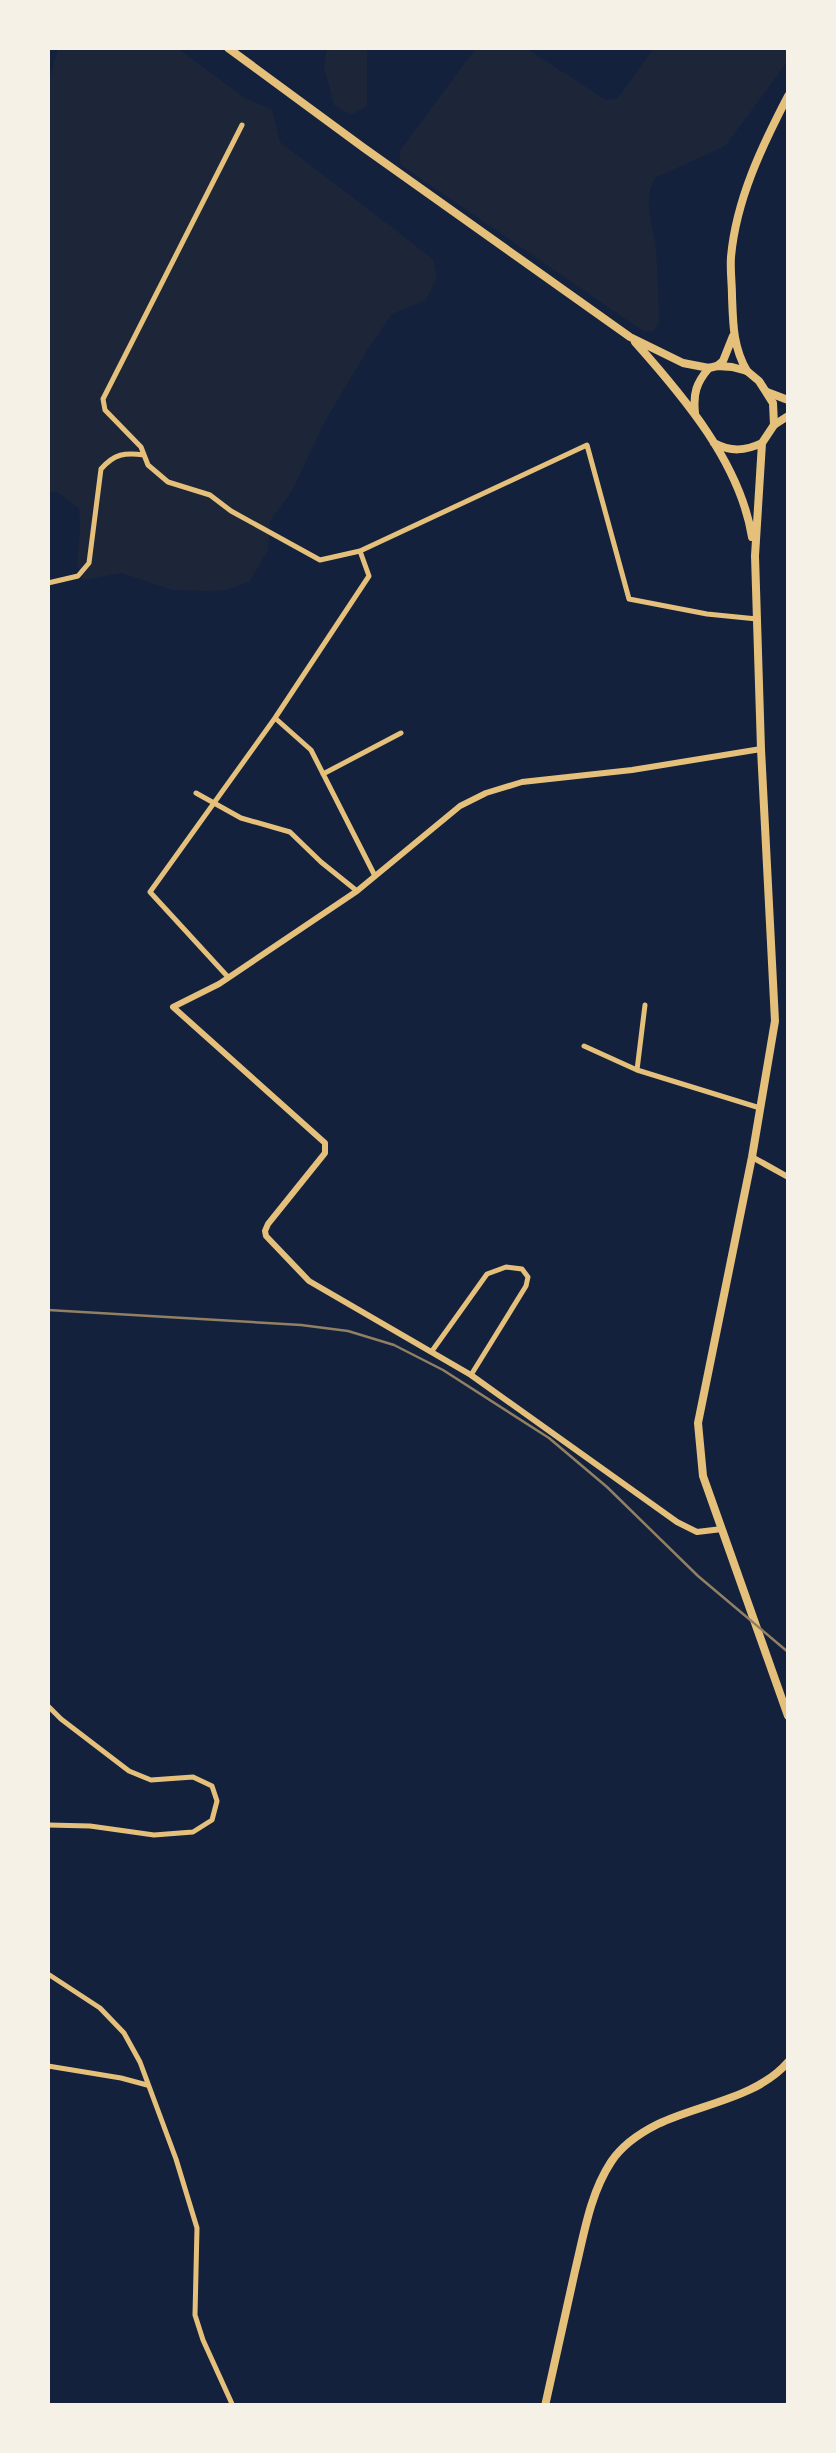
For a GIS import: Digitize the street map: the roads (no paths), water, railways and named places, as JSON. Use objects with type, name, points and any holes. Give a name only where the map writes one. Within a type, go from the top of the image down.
[{"type":"main road","points":[[228,48],[630,337],[682,364],[748,371]]},
{"type":"main road","points":[[774,425],[773,403],[748,371],[733,336],[731,257],[743,196],[767,135],[788,96]]},
{"type":"main road","points":[[695,413],[696,387],[724,360],[733,336]]},
{"type":"main road","points":[[630,337],[695,413],[714,443],[737,487],[755,556]]},
{"type":"main road","points":[[767,392],[788,400]]},
{"type":"main road","points":[[714,443],[733,451],[750,448],[762,442],[774,425],[788,416]]},
{"type":"main road","points":[[762,442],[755,556],[774,1021],[752,1158],[698,1422],[698,1446],[703,1476],[788,1716]]},
{"type":"main road","points":[[545,2406],[588,2217],[612,2159],[643,2132],[741,2092],[778,2074],[788,2062]]},
{"type":"street","points":[[242,125],[102,399],[105,410],[141,447],[148,465],[168,482],[210,495],[320,560],[360,552],[587,444],[629,599],[757,619]]},
{"type":"street","points":[[48,583],[78,576],[89,562],[100,469],[110,458],[130,453],[144,455]]},
{"type":"street","points":[[229,978],[150,892],[216,804],[369,576],[360,552]]},
{"type":"street","points":[[275,718],[311,750],[375,876]]},
{"type":"street","points":[[323,774],[402,734]]},
{"type":"street","points":[[722,1529],[697,1532],[677,1522],[471,1375],[308,1282],[265,1231],[325,1152],[325,1143],[172,1007],[229,978],[357,891],[460,806],[486,793],[522,782],[632,770],[761,749]]},
{"type":"street","points":[[196,793],[241,818],[290,832],[357,891]]},
{"type":"street","points":[[637,1070],[645,1005]]},
{"type":"street","points":[[584,1046],[637,1070],[760,1108]]},
{"type":"street","points":[[752,1158],[788,1178]]},
{"type":"street","points":[[432,1351],[487,1274],[506,1266],[522,1269],[528,1276],[526,1286],[471,1375]]},
{"type":"street","points":[[48,1706],[129,1771],[151,1780],[193,1777],[212,1786],[217,1802],[212,1820],[193,1832],[154,1834],[48,1825]]},
{"type":"street","points":[[48,1974],[100,2008],[124,2033],[140,2062],[197,2228],[195,2315],[234,2406]]},
{"type":"street","points":[[48,2066],[148,2086]]},
{"type":"railway","points":[[48,1310],[301,1325],[348,1331],[394,1345],[443,1370],[549,1438],[607,1487],[698,1576],[788,1652]]}]
